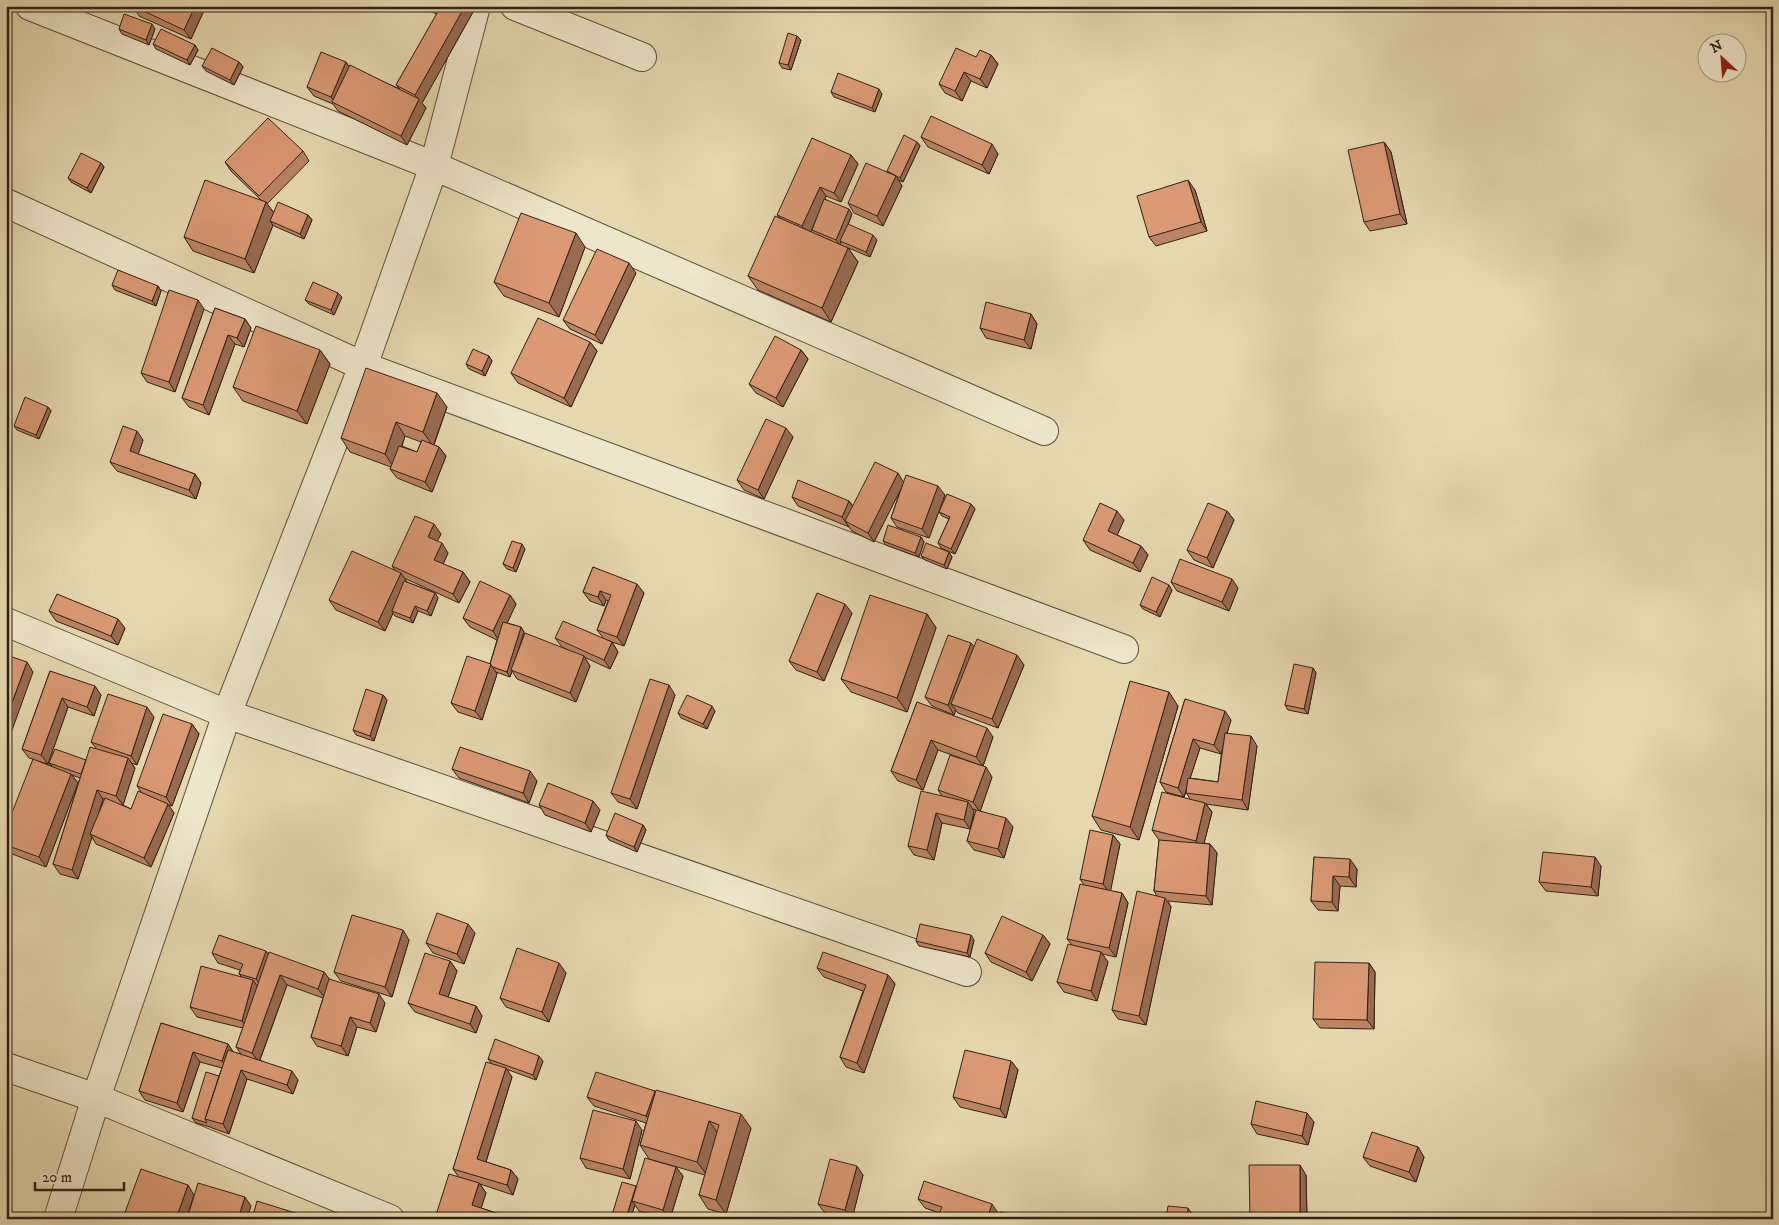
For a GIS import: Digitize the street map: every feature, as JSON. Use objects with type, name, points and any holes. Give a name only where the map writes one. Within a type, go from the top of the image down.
[{"type":"street","points":[[30,6],[434,166],[1044,431]]},
{"type":"street","points":[[58,1219],[96,1098],[227,714],[363,366],[434,166],[476,6]]},
{"type":"street","points":[[515,6],[642,57]]},
{"type":"street","points":[[6,202],[363,366],[1124,649]]},
{"type":"street","points":[[6,622],[227,714],[967,972]]},
{"type":"street","points":[[6,1067],[96,1098],[390,1219]]},
{"type":"building","points":[[133,6],[195,6],[184,30]]},
{"type":"building","points":[[426,6],[441,6],[438,11]]},
{"type":"building","points":[[441,6],[465,6],[415,95],[396,85]]},
{"type":"building","points":[[124,14],[152,24],[146,40],[119,29]]},
{"type":"building","points":[[161,29],[195,45],[187,60],[153,44]]},
{"type":"building","points":[[788,33],[797,36],[788,65],[779,63]]},
{"type":"building","points":[[212,48],[239,62],[230,80],[202,66]]},
{"type":"building","points":[[956,48],[976,57],[980,50],[991,55],[980,79],[964,72],[955,91],[939,84]]},
{"type":"building","points":[[321,52],[346,62],[331,97],[307,87]]},
{"type":"building","points":[[350,65],[419,99],[401,136],[332,102]]},
{"type":"building","points":[[838,73],[879,89],[872,108],[831,92]]},
{"type":"building","points":[[931,116],[992,144],[982,165],[921,137]]},
{"type":"building","points":[[268,118],[303,151],[259,196],[225,162]]},
{"type":"building","points":[[904,135],[917,142],[900,178],[887,171]]},
{"type":"building","points":[[812,138],[851,155],[834,193],[820,187],[802,226],[777,215]]},
{"type":"building","points":[[1384,142],[1400,214],[1364,222],[1348,150]]},
{"type":"building","points":[[81,153],[101,163],[87,188],[68,178]]},
{"type":"building","points":[[866,163],[896,176],[877,216],[848,203]]},
{"type":"building","points":[[205,180],[266,202],[245,259],[184,237]]},
{"type":"building","points":[[1188,180],[1201,222],[1149,237],[1137,196]]},
{"type":"building","points":[[824,199],[849,209],[836,240],[812,230]]},
{"type":"building","points":[[278,202],[308,215],[300,234],[270,221]]},
{"type":"building","points":[[521,213],[576,233],[549,303],[494,282]]},
{"type":"building","points":[[775,216],[848,248],[822,308],[748,276]]},
{"type":"building","points":[[848,224],[873,235],[866,252],[840,241]]},
{"type":"building","points":[[597,249],[629,263],[595,335],[563,320]]},
{"type":"building","points":[[118,270],[158,286],[152,301],[112,285]]},
{"type":"building","points":[[313,282],[338,293],[331,310],[305,300]]},
{"type":"building","points":[[169,290],[198,300],[169,382],[141,373]]},
{"type":"building","points":[[986,302],[1031,314],[1024,340],[980,328]]},
{"type":"building","points":[[215,308],[245,319],[237,338],[228,335],[203,405],[182,398]]},
{"type":"building","points":[[538,318],[590,342],[564,398],[511,373]]},
{"type":"building","points":[[256,326],[320,350],[297,411],[233,387]]},
{"type":"building","points":[[775,336],[801,350],[776,398],[749,384]]},
{"type":"building","points":[[473,349],[489,356],[482,371],[466,364]]},
{"type":"building","points":[[366,368],[437,393],[423,432],[396,422],[385,454],[341,438]]},
{"type":"building","points":[[25,397],[48,407],[36,435],[14,426]]},
{"type":"building","points":[[766,419],[786,428],[758,490],[737,480]]},
{"type":"building","points":[[123,426],[137,431],[130,451],[195,474],[189,490],[110,462]]},
{"type":"building","points":[[422,440],[439,447],[425,482],[390,469],[399,446],[417,452]]},
{"type":"building","points":[[875,462],[898,473],[868,533],[845,521]]},
{"type":"building","points":[[906,475],[938,486],[922,529],[891,518]]},
{"type":"building","points":[[798,480],[849,501],[842,517],[792,497]]},
{"type":"building","points":[[947,494],[971,504],[951,549],[938,543],[950,517],[939,512]]},
{"type":"building","points":[[1100,503],[1117,511],[1108,531],[1141,546],[1133,563],[1083,540]]},
{"type":"building","points":[[1208,503],[1227,511],[1207,558],[1187,550]]},
{"type":"building","points":[[415,516],[434,524],[428,537],[442,543],[434,560],[463,572],[453,594],[392,566]]},
{"type":"building","points":[[888,525],[921,537],[915,553],[883,541]]},
{"type":"building","points":[[512,541],[522,544],[513,568],[503,564]]},
{"type":"building","points":[[926,543],[949,552],[944,565],[921,556]]},
{"type":"building","points":[[352,551],[401,573],[378,622],[329,600]]},
{"type":"building","points":[[1180,559],[1232,579],[1222,602],[1171,582]]},
{"type":"building","points":[[593,567],[637,584],[617,637],[597,630],[611,595],[600,591],[598,597],[583,592]]},
{"type":"building","points":[[1152,577],[1169,585],[1156,612],[1140,605]]},
{"type":"building","points":[[404,581],[435,593],[427,611],[415,606],[410,618],[392,611]]},
{"type":"building","points":[[480,581],[510,595],[493,631],[463,618]]},
{"type":"building","points":[[817,593],[845,604],[817,672],[789,661]]},
{"type":"building","points":[[57,594],[118,619],[111,636],[49,611]]},
{"type":"building","points":[[870,595],[927,614],[897,698],[841,679]]},
{"type":"building","points":[[563,621],[612,642],[604,660],[555,638]]},
{"type":"building","points":[[503,622],[521,627],[507,672],[490,664]]},
{"type":"building","points":[[525,633],[584,656],[570,693],[511,670]]},
{"type":"building","points":[[948,635],[971,643],[948,705],[925,697]]},
{"type":"building","points":[[977,639],[1017,655],[992,719],[951,704]]},
{"type":"building","points":[[6,655],[27,662],[6,719]]},
{"type":"building","points":[[467,656],[491,664],[475,711],[451,703]]},
{"type":"building","points":[[1294,664],[1313,668],[1304,709],[1285,705]]},
{"type":"building","points":[[50,671],[95,686],[87,707],[62,698],[41,755],[22,749]]},
{"type":"building","points":[[650,679],[669,685],[630,799],[611,793]]},
{"type":"building","points":[[1130,681],[1169,692],[1130,827],[1092,816]]},
{"type":"building","points":[[366,689],[383,695],[370,736],[353,730]]},
{"type":"building","points":[[108,694],[147,707],[131,756],[91,742]]},
{"type":"building","points":[[687,695],[712,706],[703,724],[678,713]]},
{"type":"building","points":[[1185,699],[1225,711],[1214,745],[1193,739],[1178,788],[1160,782]]},
{"type":"building","points":[[917,702],[987,728],[976,757],[931,740],[916,780],[891,771]]},
{"type":"building","points":[[163,714],[192,724],[166,797],[137,786]]},
{"type":"building","points":[[1225,733],[1251,736],[1242,800],[1186,793],[1188,778],[1218,782]]},
{"type":"building","points":[[90,747],[128,758],[116,796],[97,790],[72,870],[53,864]]},
{"type":"building","points":[[460,747],[530,771],[523,793],[452,769]]},
{"type":"building","points":[[55,749],[86,760],[81,774],[49,763]]},
{"type":"building","points":[[950,755],[986,767],[973,802],[938,790]]},
{"type":"building","points":[[33,759],[71,774],[39,857],[6,845],[6,828]]},
{"type":"building","points":[[548,783],[593,801],[585,823],[539,805]]},
{"type":"building","points":[[138,791],[168,804],[144,858],[90,834],[105,798],[131,809]]},
{"type":"building","points":[[921,791],[968,802],[964,820],[936,813],[927,850],[908,846]]},
{"type":"building","points":[[1162,792],[1205,803],[1196,841],[1152,830]]},
{"type":"building","points":[[976,810],[1006,818],[998,849],[967,841]]},
{"type":"building","points":[[615,813],[643,825],[634,847],[606,835]]},
{"type":"building","points":[[1090,830],[1113,835],[1103,884],[1080,879]]},
{"type":"building","points":[[1159,840],[1210,844],[1206,896],[1154,891]]},
{"type":"building","points":[[1543,852],[1595,857],[1591,887],[1539,882]]},
{"type":"building","points":[[1314,857],[1350,859],[1349,877],[1333,876],[1332,902],[1311,901]]},
{"type":"building","points":[[1080,884],[1122,893],[1109,948],[1067,939]]},
{"type":"building","points":[[1137,891],[1165,898],[1139,1016],[1112,1010]]},
{"type":"building","points":[[437,913],[468,924],[457,954],[426,943]]},
{"type":"building","points":[[352,915],[403,930],[385,987],[334,972]]},
{"type":"building","points":[[1002,916],[1043,935],[1026,972],[985,953]]},
{"type":"building","points":[[920,924],[971,935],[967,953],[916,941]]},
{"type":"building","points":[[219,935],[266,951],[256,979],[239,974],[243,964],[212,953]]},
{"type":"building","points":[[1068,944],[1101,952],[1091,991],[1057,982]]},
{"type":"building","points":[[517,948],[559,963],[542,1012],[500,998]]},
{"type":"building","points":[[269,952],[324,972],[318,989],[280,975],[252,1053],[236,1047]]},
{"type":"building","points":[[823,952],[888,975],[857,1063],[840,1057],[866,985],[817,968]]},
{"type":"building","points":[[425,953],[450,961],[439,994],[476,1006],[470,1024],[408,1003]]},
{"type":"building","points":[[1315,962],[1369,963],[1367,1020],[1313,1019]]},
{"type":"building","points":[[201,966],[253,980],[242,1021],[190,1007]]},
{"type":"building","points":[[329,979],[379,994],[370,1023],[350,1017],[341,1046],[311,1037]]},
{"type":"building","points":[[161,1023],[228,1044],[222,1061],[193,1052],[177,1103],[139,1091]]},
{"type":"building","points":[[495,1039],[539,1056],[533,1075],[488,1059]]},
{"type":"building","points":[[228,1050],[292,1071],[287,1085],[241,1070],[223,1124],[205,1119]]},
{"type":"building","points":[[965,1050],[1011,1061],[1000,1109],[953,1097]]},
{"type":"building","points":[[486,1062],[506,1068],[477,1159],[511,1170],[507,1185],[453,1169]]},
{"type":"building","points":[[206,1072],[219,1076],[205,1119],[207,1123],[192,1118]]},
{"type":"building","points":[[596,1072],[655,1091],[646,1116],[587,1097]]},
{"type":"building","points":[[656,1090],[741,1114],[716,1200],[699,1195],[719,1125],[709,1121],[697,1162],[640,1145]]},
{"type":"building","points":[[1256,1101],[1307,1113],[1302,1136],[1251,1124]]},
{"type":"building","points":[[593,1110],[636,1121],[623,1169],[580,1158]]},
{"type":"building","points":[[1372,1132],[1418,1147],[1409,1172],[1363,1157]]},
{"type":"building","points":[[645,1158],[676,1167],[663,1210],[632,1201]]},
{"type":"building","points":[[830,1159],[857,1166],[845,1210],[818,1204]]},
{"type":"building","points":[[1249,1165],[1300,1165],[1300,1217],[1250,1218]]},
{"type":"building","points":[[141,1169],[188,1185],[176,1219],[135,1219],[124,1215]]},
{"type":"building","points":[[449,1174],[479,1183],[472,1205],[514,1219],[449,1219],[436,1215]]},
{"type":"building","points":[[924,1181],[992,1204],[987,1219],[953,1219],[939,1214],[942,1207],[918,1199]]},
{"type":"building","points":[[622,1182],[636,1186],[626,1218],[612,1215]]},
{"type":"building","points":[[198,1183],[245,1197],[238,1219],[187,1219]]},
{"type":"building","points":[[257,1201],[305,1216],[304,1219],[252,1219]]},
{"type":"building","points":[[1168,1206],[1188,1208],[1187,1219],[1166,1219]]},
{"type":"building","points":[[1000,1212],[1027,1219],[998,1219]]}]
